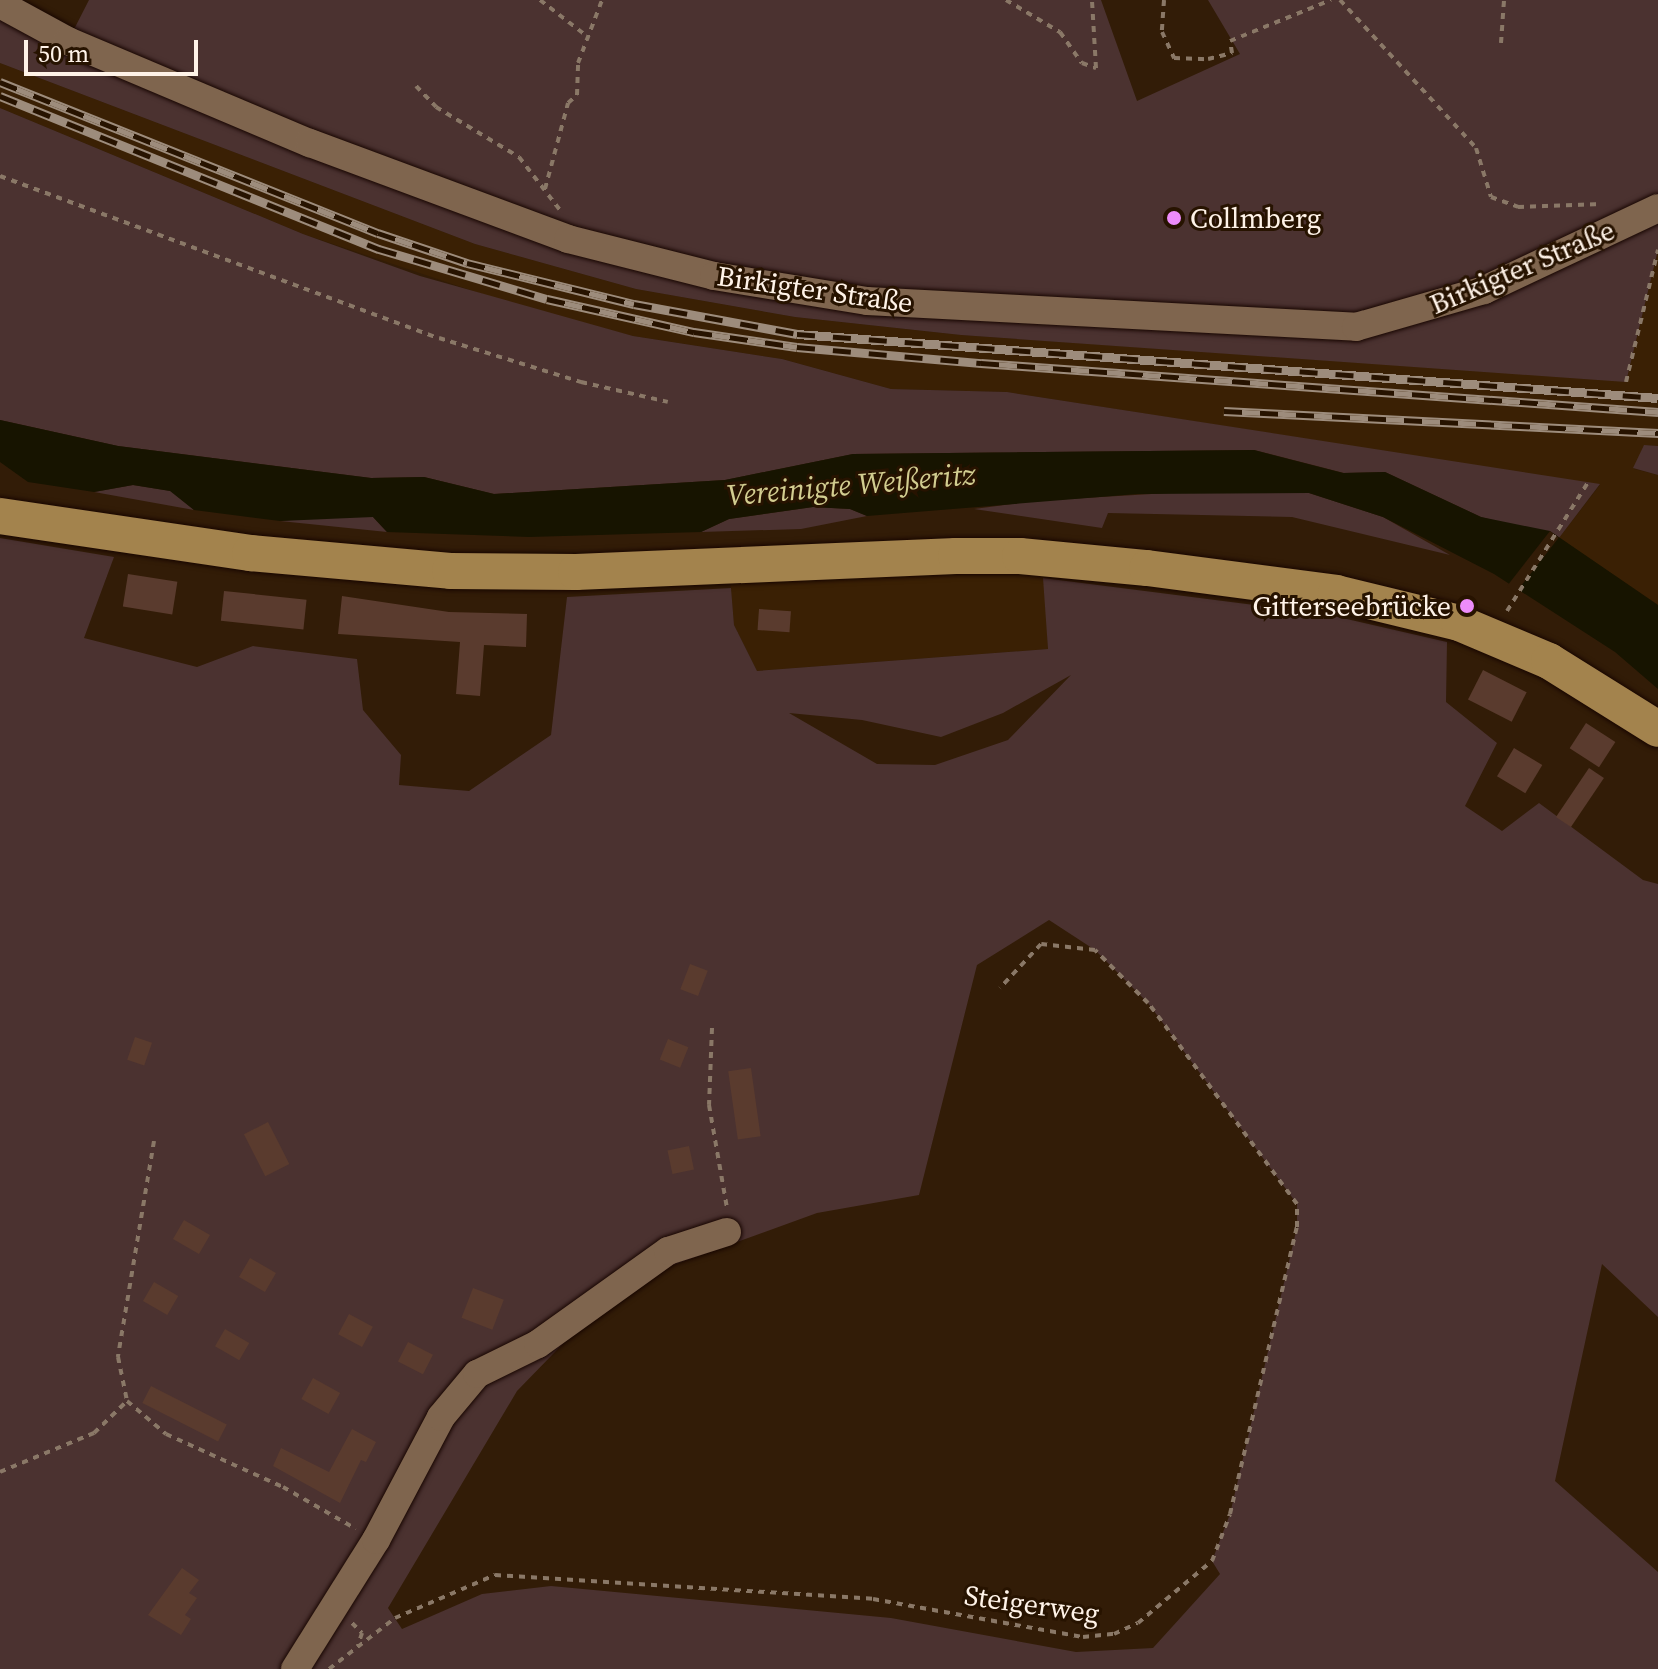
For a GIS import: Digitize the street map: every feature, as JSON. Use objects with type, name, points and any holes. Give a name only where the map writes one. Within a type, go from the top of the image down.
[{"type":"main road","points":[[0,516],[250,553],[450,571],[592,572],[972,556],[1147,568],[1336,593],[1459,623],[1549,661],[1658,729]]},
{"type":"street","name":"Birkigter Straße","points":[[0,4],[68,41],[296,137],[568,239],[714,276],[867,301],[1356,327],[1484,290],[1658,208]]},
{"type":"street","points":[[295,1669],[376,1540],[433,1412],[477,1374],[538,1344],[668,1251],[727,1232]]},
{"type":"path","points":[[540,0],[588,37]]},
{"type":"path","points":[[545,189],[568,103],[577,95],[578,63],[602,0]]},
{"type":"path","points":[[1006,0],[1060,32],[1082,63],[1096,68],[1092,0]]},
{"type":"path","points":[[1164,0],[1162,32],[1174,58],[1208,59],[1232,53],[1230,41],[1331,0]]},
{"type":"path","points":[[1340,0],[1476,148],[1491,197],[1518,207],[1612,204]]},
{"type":"path","points":[[1501,43],[1504,0]]},
{"type":"path","points":[[416,86],[456,120],[500,141],[559,207],[568,239]]},
{"type":"path","points":[[0,176],[439,338],[581,382],[668,402]]},
{"type":"path","points":[[1626,382],[1658,250]]},
{"type":"path","points":[[1504,616],[1589,481]]},
{"type":"path","name":"Steigerweg","points":[[329,1669],[395,1618],[495,1575],[873,1599],[1083,1637],[1114,1634],[1138,1623],[1212,1561],[1230,1514],[1297,1227],[1297,1204],[1148,1003],[1095,950],[1041,944],[1000,988]]},
{"type":"path","points":[[712,1028],[709,1105],[727,1232]]},
{"type":"path","points":[[154,1141],[118,1357],[127,1401],[166,1434],[283,1487],[376,1540]]},
{"type":"path","points":[[0,1472],[94,1433],[127,1401]]},
{"type":"shaded area","points":[[89,0],[1101,0],[1137,101],[1240,54],[1208,0],[1658,0],[1658,250],[1626,382],[961,335],[795,317],[636,289],[475,244],[0,63],[0,4],[68,41]]},
{"type":"shaded area","points":[[0,63],[475,244],[636,289],[795,317],[961,335],[1626,381],[1658,250],[1658,446],[1644,445],[1634,469],[1658,475],[1658,605],[1559,538],[1600,485],[1007,392],[891,389],[782,359],[633,336],[524,308],[303,234],[0,108]]},
{"type":"shaded area","points":[[0,108],[303,234],[420,276],[633,336],[782,359],[891,389],[1007,392],[1600,484],[1559,538],[1481,517],[1385,472],[1344,473],[1254,450],[853,454],[725,480],[494,494],[424,477],[371,478],[118,446],[0,420]]},
{"type":"shaded area","points":[[1644,445],[1658,446],[1658,475],[1633,468]]},
{"type":"shaded area","points":[[133,485],[171,491],[194,510],[94,492]]},
{"type":"shaded area","points":[[1236,489],[1309,493],[1383,517],[1450,555],[1292,517],[1108,513],[1102,528],[974,509],[1034,501]]},
{"type":"shaded area","points":[[813,507],[850,509],[867,516],[801,529],[701,532],[729,519]]},
{"type":"shaded area","points":[[354,515],[373,517],[387,532],[280,521]]},
{"type":"shaded area","points":[[0,538],[114,557],[84,638],[197,667],[253,646],[357,659],[363,710],[401,755],[399,785],[469,791],[551,735],[567,597],[731,588],[734,625],[757,671],[1048,649],[1043,578],[1325,614],[1447,642],[1446,702],[1497,743],[1465,806],[1502,831],[1539,803],[1643,880],[1658,884],[1658,1317],[1602,1264],[1555,1481],[1658,1572],[1658,1669],[0,1669]],"holes":[[[1071,675],[1008,740],[935,765],[877,764],[789,713],[862,720],[941,737],[1003,713]],[[1049,920],[1095,950],[1148,1003],[1297,1204],[1297,1227],[1230,1514],[1212,1561],[1220,1574],[1153,1648],[1076,1652],[891,1618],[551,1586],[482,1594],[402,1629],[388,1608],[517,1391],[586,1320],[665,1268],[817,1213],[919,1195],[977,965]]]},
{"type":"shaded area","points":[[1044,570],[1048,649],[757,671],[734,625],[730,579]]},
{"type":"water","name":"Vereinigte Weißeritz","points":[[0,420],[118,446],[371,478],[424,477],[494,494],[725,480],[853,454],[1254,450],[1343,473],[1385,472],[1481,517],[1550,531],[1658,605],[1658,689],[1615,652],[1494,574],[1383,517],[1309,493],[1137,494],[867,516],[850,509],[813,507],[729,519],[701,532],[529,537],[387,532],[373,517],[280,521],[194,510],[170,491],[133,485],[94,492],[28,482],[0,462]]},
{"type":"pier","points":[[1550,531],[1559,538],[1516,593],[1507,586]]},
{"type":"building","points":[[128,574],[177,582],[172,614],[123,607]]},
{"type":"building","points":[[224,591],[307,600],[303,630],[221,621]]},
{"type":"building","points":[[342,596],[449,612],[527,614],[526,647],[484,645],[480,696],[456,694],[460,642],[338,634]]},
{"type":"building","points":[[759,609],[791,611],[789,632],[758,630]]},
{"type":"building","points":[[1483,670],[1527,692],[1512,722],[1468,699]]},
{"type":"building","points":[[1586,723],[1615,742],[1599,767],[1570,748]]},
{"type":"building","points":[[1514,748],[1542,765],[1525,793],[1497,776]]},
{"type":"building","points":[[1589,768],[1604,778],[1571,827],[1556,817]]},
{"type":"building","points":[[690,964],[708,971],[698,996],[680,989]]},
{"type":"building","points":[[135,1037],[152,1043],[144,1066],[127,1060]]},
{"type":"building","points":[[668,1039],[688,1047],[680,1068],[660,1059]]},
{"type":"building","points":[[751,1068],[761,1136],[738,1140],[728,1071]]},
{"type":"building","points":[[268,1122],[289,1164],[265,1176],[244,1134]]},
{"type":"building","points":[[689,1146],[694,1169],[672,1174],[667,1151]]},
{"type":"building","points":[[184,1220],[210,1235],[199,1254],[173,1239]]},
{"type":"building","points":[[250,1258],[276,1273],[265,1292],[239,1277]]},
{"type":"building","points":[[154,1282],[178,1296],[167,1315],[143,1301]]},
{"type":"building","points":[[473,1288],[504,1300],[492,1330],[462,1318]]},
{"type":"building","points":[[349,1314],[373,1327],[362,1347],[338,1334]]},
{"type":"building","points":[[225,1329],[249,1343],[239,1360],[215,1346]]},
{"type":"building","points":[[408,1342],[433,1355],[423,1374],[398,1362]]},
{"type":"building","points":[[313,1378],[340,1393],[328,1414],[301,1399]]},
{"type":"building","points":[[151,1386],[227,1425],[218,1442],[142,1403]]},
{"type":"building","points":[[352,1429],[376,1442],[366,1462],[361,1460],[340,1503],[273,1466],[281,1448],[329,1472]]},
{"type":"building","points":[[182,1568],[199,1580],[189,1593],[197,1598],[185,1615],[191,1619],[181,1635],[148,1615]]},
{"type":"railway","points":[[0,82],[378,233],[467,263],[634,304],[797,334],[1658,398]]},
{"type":"railway","points":[[0,96],[379,249],[547,299],[694,332],[797,347],[981,363],[1658,412]]},
{"type":"railway","points":[[1224,411],[1658,433]]},
{"type":"place","name":"Collmberg","points":[[1174,218]]},
{"type":"place","name":"Gitterseebrücke","points":[[1467,606]]}]
